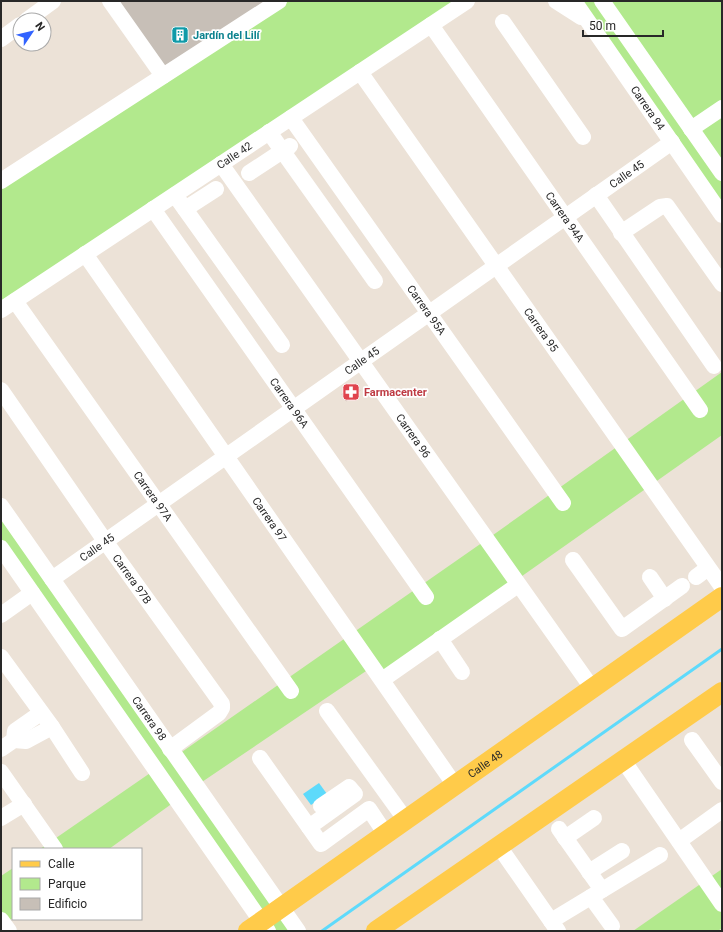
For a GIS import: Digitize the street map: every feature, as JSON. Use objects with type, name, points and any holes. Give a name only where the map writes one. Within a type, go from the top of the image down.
[{"type":"main road","name":"Calle 48","points":[[260,928],[282,908],[385,833],[722,597]]},
{"type":"main road","points":[[376,931],[498,845],[722,692]]},
{"type":"street","points":[[38,12],[53,1]]},
{"type":"street","points":[[110,1],[163,76]]},
{"type":"street","points":[[1,181],[279,1]]},
{"type":"street","name":"Calle 42","points":[[1,310],[467,1]]},
{"type":"street","points":[[556,1],[579,15],[590,25]]},
{"type":"street","name":"Carrera 94","points":[[574,1],[722,215]]},
{"type":"street","points":[[603,2],[722,173]]},
{"type":"street","points":[[503,22],[583,137]]},
{"type":"street","name":"Carrera 94A","points":[[431,25],[700,410]]},
{"type":"street","points":[[1,39],[12,31]]},
{"type":"street","name":"Carrera 95","points":[[360,72],[722,587]]},
{"type":"street","points":[[691,129],[722,108]]},
{"type":"street","name":"Carrera 95A","points":[[291,118],[563,503]]},
{"type":"street","points":[[268,132],[286,148],[375,280]]},
{"type":"street","name":"Calle 45","points":[[52,579],[672,142]]},
{"type":"street","points":[[249,173],[286,148]]},
{"type":"street","name":"Carrera 96","points":[[221,164],[592,688]]},
{"type":"street","points":[[185,210],[216,189]]},
{"type":"street","points":[[175,194],[282,345]]},
{"type":"street","points":[[596,195],[714,366]]},
{"type":"street","points":[[621,233],[660,207],[667,206],[722,284]]},
{"type":"street","name":"Carrera 96A","points":[[153,209],[426,597]]},
{"type":"street","name":"Carrera 97","points":[[84,254],[454,784]]},
{"type":"street","name":"Carrera 97A","points":[[15,300],[291,692]]},
{"type":"street","name":"Carrera 97B","points":[[1,390],[105,541],[222,704],[222,708],[219,712],[170,749]]},
{"type":"street","name":"Carrera 98","points":[[1,506],[298,931]]},
{"type":"street","name":"Carrera 98","points":[[1,548],[260,928]]},
{"type":"street","points":[[572,560],[622,629],[682,586]]},
{"type":"street","points":[[650,577],[665,599]]},
{"type":"street","points":[[382,680],[518,585]]},
{"type":"street","points":[[1,615],[32,593]]},
{"type":"street","points":[[440,640],[462,672]]},
{"type":"street","points":[[1,656],[52,727],[82,773]]},
{"type":"street","points":[[327,711],[405,819]]},
{"type":"street","points":[[7,744],[15,731],[35,717]]},
{"type":"street","points":[[7,744],[26,741],[52,727]]},
{"type":"street","points":[[692,740],[722,782]]},
{"type":"street","points":[[260,758],[321,844],[369,809],[385,833]]},
{"type":"street","points":[[622,760],[722,904]]},
{"type":"street","points":[[1,772],[54,848]]},
{"type":"street","points":[[309,827],[355,794],[349,787],[321,806]]},
{"type":"street","points":[[1,818],[24,804]]},
{"type":"street","points":[[679,841],[722,810]]},
{"type":"street","points":[[594,818],[562,834],[589,872],[596,894],[612,926]]},
{"type":"street","points":[[498,845],[555,926],[596,894],[660,855]]},
{"type":"street","points":[[589,872],[622,851]]},
{"type":"street","points":[[1,920],[9,931]]},
{"type":"green space","points":[[279,1],[467,1],[1,310],[1,181]]},
{"type":"green space","points":[[556,1],[722,1],[722,215],[590,25]]},
{"type":"green space","points":[[722,372],[722,435],[515,581],[382,680],[372,667],[196,786],[298,931],[268,931],[177,800],[110,848],[41,848],[156,769],[1,548],[1,506],[176,756],[486,540]]},
{"type":"green space","points":[[12,869],[12,919],[1,926],[1,876]]},
{"type":"green space","points":[[722,869],[722,928],[718,931],[633,931]]},
{"type":"water","points":[[319,783],[327,794],[311,805],[303,794]]},
{"type":"building","name":"Jardín del Lilí","points":[[110,1],[279,1],[163,76]]},
{"type":"building","name":"Farmacenter","points":[[356,384],[360,391],[346,401],[342,394]]},
{"type":"waterway","points":[[322,931],[722,649]]},
{"type":"place","name":"Jardín del Lilí","points":[[180,35]]},
{"type":"place","name":"Farmacenter","points":[[351,392]]}]
